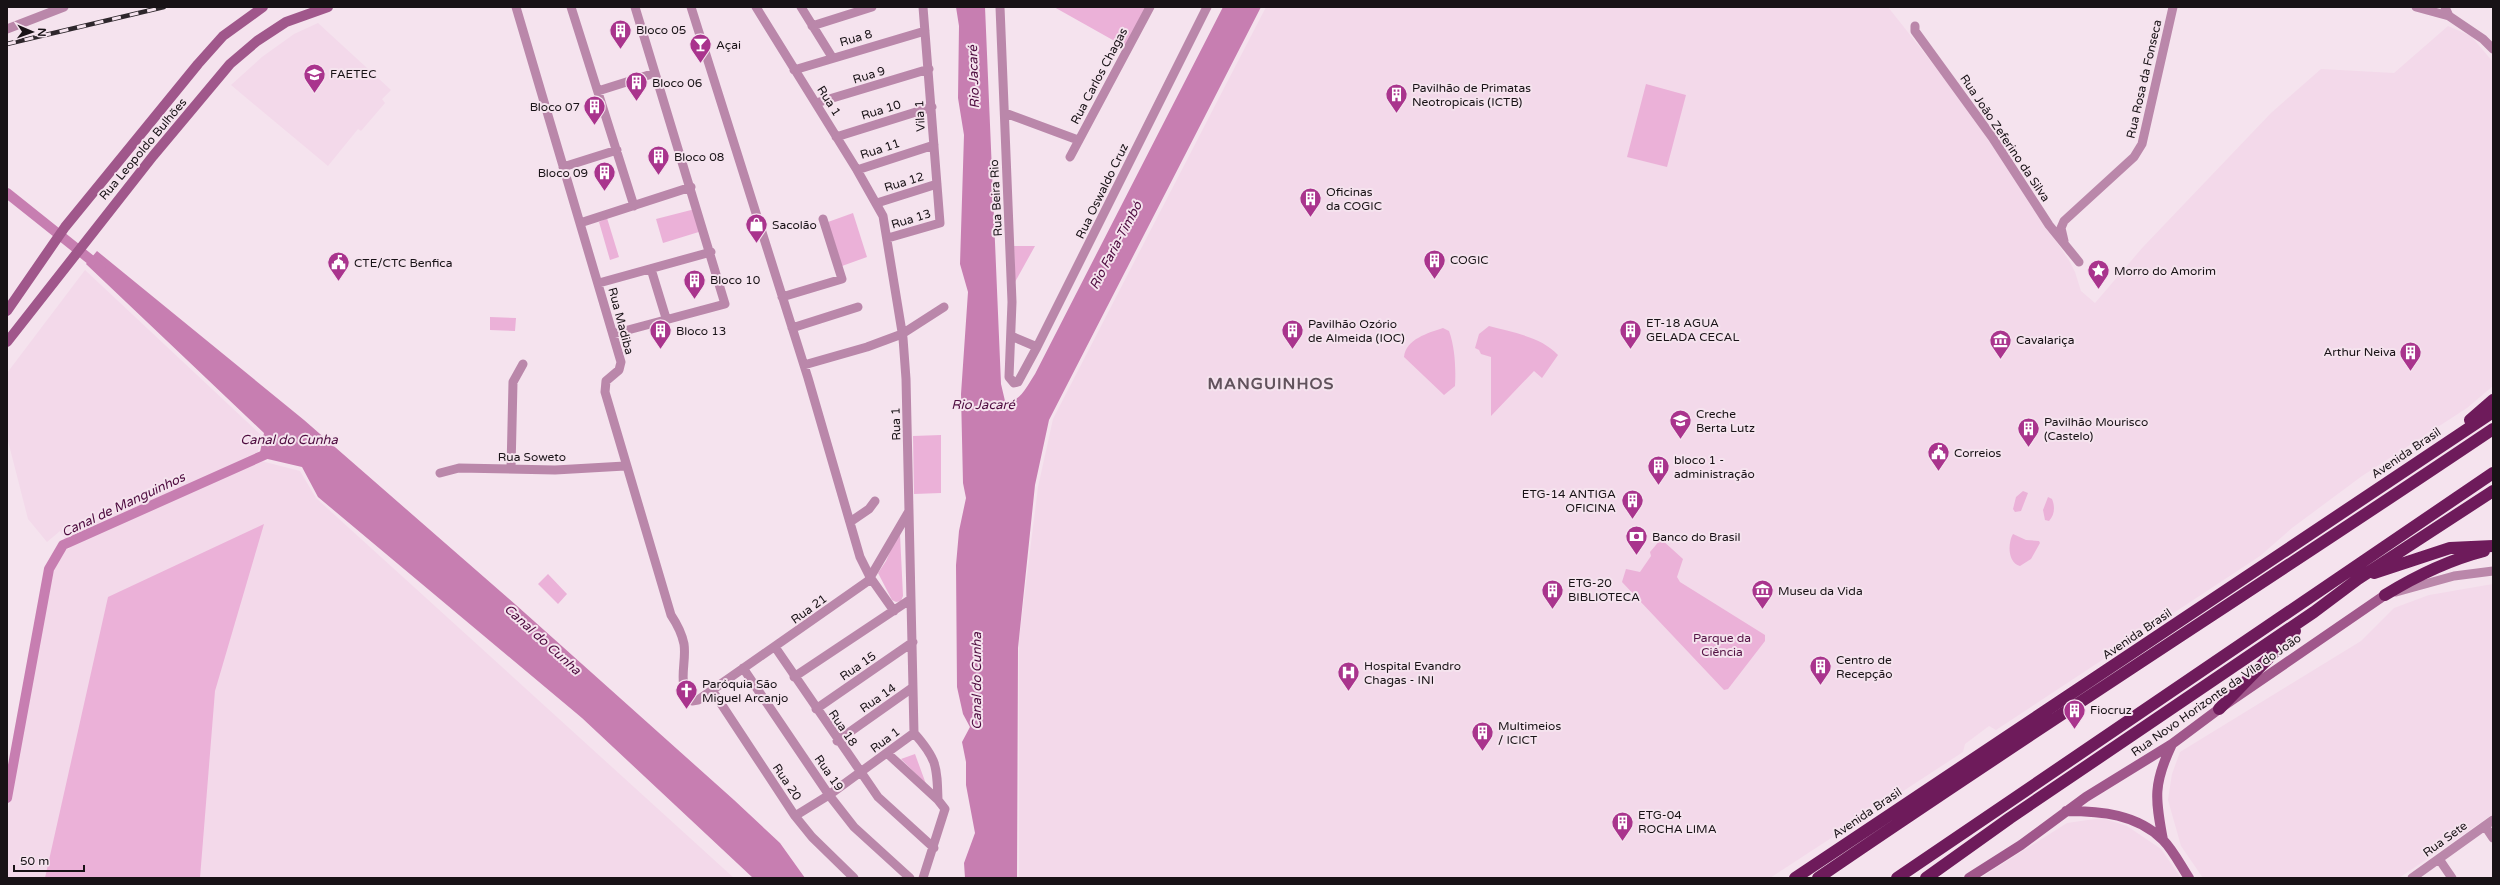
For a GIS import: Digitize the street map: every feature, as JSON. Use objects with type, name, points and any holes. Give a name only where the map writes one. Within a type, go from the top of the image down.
[{"type":"highway","points":[[2427,455],[2493,400]]},
{"type":"highway","name":"Avenida Brasil","points":[[1795,878],[2493,412]]},
{"type":"highway","points":[[2475,442],[2493,425]]},
{"type":"highway","name":"Avenida Brasil","points":[[1818,878],[2090,694],[2155,654],[2493,429]]},
{"type":"highway","points":[[1897,878],[2493,473]]},
{"type":"highway","points":[[1926,878],[2010,818],[2314,612],[2358,579],[2493,491]]},
{"type":"highway","points":[[2358,579],[2450,548],[2493,546]]},
{"type":"highway","points":[[2385,595],[2415,577],[2469,555],[2493,549]]},
{"type":"highway","points":[[2219,709],[2314,612]]},
{"type":"highway","points":[[1910,878],[1953,860]]},
{"type":"main road","name":"Rua Leopoldo Bulhões","points":[[7,311],[65,227],[133,142],[223,36],[263,7]]},
{"type":"main road","name":"Rua Leopoldo Bulhões","points":[[7,342],[153,156],[230,64],[257,41],[286,22],[328,7]]},
{"type":"main road","name":"Rua Novo Horizonte da Vila do João","points":[[1969,878],[2021,845],[2066,811],[2172,744],[2219,709],[2385,595]]},
{"type":"main road","points":[[2163,840],[2156,799],[2157,788],[2162,765],[2172,744]]},
{"type":"main road","points":[[2066,811],[2094,811],[2126,817],[2140,823],[2163,840],[2189,878]]},
{"type":"street","points":[[34,7],[40,14]]},
{"type":"street","points":[[7,29],[40,14],[64,7]]},
{"type":"street","name":"Rua Madiba","points":[[517,7],[563,167],[599,283],[620,366],[606,380],[605,392],[625,466],[672,615],[684,644],[684,688],[689,697],[695,701]]},
{"type":"street","points":[[572,7],[634,206]]},
{"type":"street","points":[[612,334],[666,318],[725,304],[635,7]]},
{"type":"street","points":[[691,7],[804,365],[860,557],[870,577],[894,611]]},
{"type":"street","name":"Rua 1","points":[[756,7],[857,170],[883,216],[888,238],[902,334],[906,379],[914,733],[888,754],[829,795],[795,816]]},
{"type":"street","points":[[801,7],[832,57]]},
{"type":"street","points":[[812,26],[872,7]]},
{"type":"street","name":"Vila 1","points":[[922,7],[929,69],[940,223]]},
{"type":"street","name":"Rua Beira Rio","points":[[1000,7],[1012,302],[1009,377],[1012,382],[1016,383]]},
{"type":"street","name":"Rua Carlos Chagas","points":[[1070,157],[1150,7]]},
{"type":"street","name":"Rua Oswaldo Cruz","points":[[1016,383],[1037,347],[1207,7]]},
{"type":"street","name":"Rua Rosa da Fonseca","points":[[2065,242],[2061,228],[2064,221],[2134,157],[2142,144],[2173,7]]},
{"type":"street","points":[[2416,7],[2426,12],[2449,16],[2483,39],[2493,49]]},
{"type":"street","points":[[2445,7],[2449,16]]},
{"type":"street","name":"Rua João Zeferino da Silva","points":[[1915,26],[1915,31],[1971,107],[2049,225],[2065,242],[2079,262]]},
{"type":"street","name":"Rua 8","points":[[794,70],[832,57],[925,30]]},
{"type":"street","name":"Rua 9","points":[[816,103],[929,69]]},
{"type":"street","points":[[598,91],[655,73]]},
{"type":"street","name":"Rua 10","points":[[836,137],[932,107]]},
{"type":"street","points":[[1005,113],[1078,140]]},
{"type":"street","name":"Rua 11","points":[[857,170],[934,144]]},
{"type":"street","points":[[563,167],[616,150]]},
{"type":"street","name":"Rua 12","points":[[877,203],[937,184]]},
{"type":"street","points":[[580,223],[691,188]]},
{"type":"street","points":[[782,297],[842,279],[823,219]]},
{"type":"street","name":"Rua 13","points":[[888,238],[940,223]]},
{"type":"street","points":[[599,283],[710,252]]},
{"type":"street","points":[[651,269],[666,318]]},
{"type":"street","points":[[804,365],[902,334],[944,307]]},
{"type":"street","points":[[792,328],[858,308]]},
{"type":"street","points":[[1011,336],[1037,347]]},
{"type":"street","points":[[512,469],[513,382],[523,364]]},
{"type":"street","name":"Rua Soweto","points":[[440,473],[459,468],[555,470],[625,466]]},
{"type":"street","points":[[850,522],[868,509],[875,501]]},
{"type":"street","name":"Rua 21","points":[[695,701],[868,582],[909,511]]},
{"type":"street","name":"Rua Novo Horizonte da Vila do João","points":[[2385,595],[2454,576],[2493,571]]},
{"type":"street","points":[[794,677],[911,599]]},
{"type":"street","name":"Rua 15","points":[[816,709],[913,642]]},
{"type":"street","name":"Rua 18","points":[[775,647],[837,741],[878,797],[934,848]]},
{"type":"street","name":"Rua 19","points":[[743,668],[829,795],[854,827],[910,878]]},
{"type":"street","name":"Rua 14","points":[[837,741],[912,688]]},
{"type":"street","name":"Rua 20","points":[[712,690],[795,816],[812,837],[854,878]]},
{"type":"street","points":[[914,733],[932,753],[938,800]]},
{"type":"street","points":[[888,754],[938,800],[945,812],[923,878]]},
{"type":"street","name":"Rua Sete","points":[[2412,878],[2493,820]]},
{"type":"street","points":[[2485,826],[2493,838]]},
{"type":"street","points":[[2439,859],[2452,878]]},
{"type":"shaded area","points":[[1266,7],[1888,7],[1964,103],[2070,262],[2081,291],[2095,303],[2143,247],[2271,113],[2321,69],[2394,73],[2448,26],[2471,36],[2493,62],[2493,386],[2467,408],[2362,476],[2292,528],[2260,556],[1996,730],[1989,726],[1965,744],[1963,752],[1770,878],[1019,878],[1019,639],[1038,487],[1053,419]]},
{"type":"shaded area","name":"FAETEC","points":[[318,23],[391,90],[382,99],[385,103],[361,131],[358,129],[328,166],[231,85],[262,57],[294,34]]},
{"type":"shaded area","points":[[85,270],[262,436],[257,455],[261,461],[300,471],[316,498],[734,878],[7,878],[7,818],[50,576],[60,553],[70,548],[60,531],[47,542],[28,519],[7,437],[7,373]]},
{"type":"shaded area","points":[[2493,584],[2493,814],[2399,878],[2203,878],[2181,846],[2168,800],[2172,774],[2180,752],[2361,641],[2394,608],[2429,595]]},
{"type":"shaded area","points":[[2102,818],[2127,826],[2161,849],[2181,878],[1980,878],[2067,823]]},
{"type":"green space","points":[[1054,7],[1149,7],[1127,48]]},
{"type":"green space","points":[[1646,84],[1686,95],[1667,167],[1627,157]]},
{"type":"green space","points":[[695,209],[702,231],[663,243],[656,219]]},
{"type":"green space","points":[[853,213],[867,257],[842,266],[828,222]]},
{"type":"green space","points":[[607,218],[619,257],[610,260],[599,222]]},
{"type":"green space","points":[[1014,246],[1035,246],[1015,282]]},
{"type":"green space","points":[[490,317],[516,318],[515,331],[490,330]]},
{"type":"green space","points":[[1489,326],[1535,339],[1558,355],[1542,378],[1534,371],[1491,416],[1491,357],[1481,354],[1479,350],[1475,348],[1479,334]]},
{"type":"green space","points":[[1443,328],[1449,331],[1455,358],[1455,386],[1444,395],[1404,357],[1413,341]]},
{"type":"green space","points":[[941,435],[941,493],[914,494],[913,436]]},
{"type":"green space","points":[[2023,491],[2028,493],[2021,511],[2015,512],[2013,509],[2016,497]]},
{"type":"green space","points":[[2048,497],[2052,499],[2054,505],[2053,513],[2049,521],[2045,520],[2043,510]]},
{"type":"green space","points":[[264,524],[215,691],[200,878],[45,878],[108,597]]},
{"type":"green space","points":[[900,534],[903,596],[901,601],[896,602],[892,600],[878,573],[886,561],[897,536]]},
{"type":"green space","points":[[2013,534],[2026,540],[2039,541],[2040,543],[2031,559],[2020,566],[2013,561],[2011,557],[2010,542]]},
{"type":"green space","name":"Parque da Ciência","points":[[1661,539],[1683,559],[1677,577],[1680,582],[1765,635],[1765,641],[1728,689],[1724,690],[1622,582],[1626,569],[1640,572],[1651,556],[1650,552]]},
{"type":"green space","points":[[548,574],[567,594],[558,604],[538,584]]},
{"type":"green space","points":[[915,754],[926,784],[901,759]]},
{"type":"water","points":[[956,7],[985,7],[1001,384],[1005,401],[1010,401],[1015,400],[1023,393],[1035,374],[1223,7],[1261,7],[1049,420],[1035,485],[1018,648],[1017,878],[965,878],[964,863],[975,833],[966,785],[966,762],[962,742],[970,727],[963,714],[957,687],[956,565],[959,531],[966,498],[963,483],[961,394],[968,292],[960,264],[964,135],[958,98],[959,26]]},
{"type":"water","name":"Canal do Cunha","points":[[97,251],[304,420],[516,605],[780,843],[805,878],[753,878],[582,718],[318,497],[302,467],[259,457],[264,433],[86,264]]},
{"type":"waterway","name":"Canal do Cunha","points":[[7,193],[101,268]]},
{"type":"waterway","name":"Canal de Manguinhos","points":[[7,798],[49,569],[63,545],[271,452]]},
{"type":"railway","points":[[7,44],[164,7]]},
{"type":"place","name":"Bloco 05","points":[[620,50]]},
{"type":"place","name":"Açai","points":[[700,64]]},
{"type":"place","name":"FAETEC","points":[[314,94]]},
{"type":"place","name":"Bloco 06","points":[[636,102]]},
{"type":"place","name":"Pavilhão de Primatas Neotropicais (ICTB)","points":[[1396,114]]},
{"type":"place","name":"Bloco 07","points":[[595,126]]},
{"type":"place","name":"Bloco 08","points":[[658,176]]},
{"type":"place","name":"Bloco 09","points":[[604,192]]},
{"type":"place","name":"Oficinas da COGIC","points":[[1311,218]]},
{"type":"place","name":"Sacolão","points":[[756,244]]},
{"type":"place","name":"COGIC","points":[[1435,280]]},
{"type":"place","name":"CTE/CTC Benfica","points":[[338,282]]},
{"type":"place","name":"Morro do Amorim","points":[[2099,290]]},
{"type":"place","name":"Bloco 10","points":[[694,300]]},
{"type":"place","name":"Bloco 13","points":[[661,350]]},
{"type":"place","name":"Pavilhão Ozório de Almeida (IOC)","points":[[1293,350]]},
{"type":"place","name":"ET-18 AGUA GELADA CECAL","points":[[1630,350]]},
{"type":"place","name":"Cavalariça","points":[[2000,360]]},
{"type":"place","name":"Arthur Neiva","points":[[2411,372]]},
{"type":"place","name":"Creche Berta Lutz","points":[[1681,440]]},
{"type":"place","name":"Pavilhão Mourisco (Castelo)","points":[[2029,448]]},
{"type":"place","name":"Correios","points":[[1938,472]]},
{"type":"place","name":"bloco 1 - administração","points":[[1659,486]]},
{"type":"place","name":"ETG-14 ANTIGA OFICINA","points":[[1632,520]]},
{"type":"place","name":"Banco do Brasil","points":[[1637,556]]},
{"type":"place","name":"ETG-20 BIBLIOTECA","points":[[1553,610]]},
{"type":"place","name":"Museu da Vida","points":[[1763,610]]},
{"type":"place","name":"Centro de Recepção","points":[[1820,686]]},
{"type":"place","name":"Hospital Evandro Chagas - INI","points":[[1348,692]]},
{"type":"place","name":"Paróquia São Miguel Arcanjo","points":[[687,710]]},
{"type":"place","name":"Fiocruz","points":[[2075,730]]},
{"type":"place","name":"Multimeios / ICICT","points":[[1483,752]]},
{"type":"place","name":"ETG-04 ROCHA LIMA","points":[[1622,842]]},
{"type":"district","name":"MANGUINHOS","points":[[1271,383]]},
{"type":"water label","name":"Rio Jacaré","points":[[973,77]]},
{"type":"water label","name":"Rio Faria-Timbó","points":[[1115,245]]},
{"type":"water label","name":"Rio Jacaré","points":[[983,404]]}]
